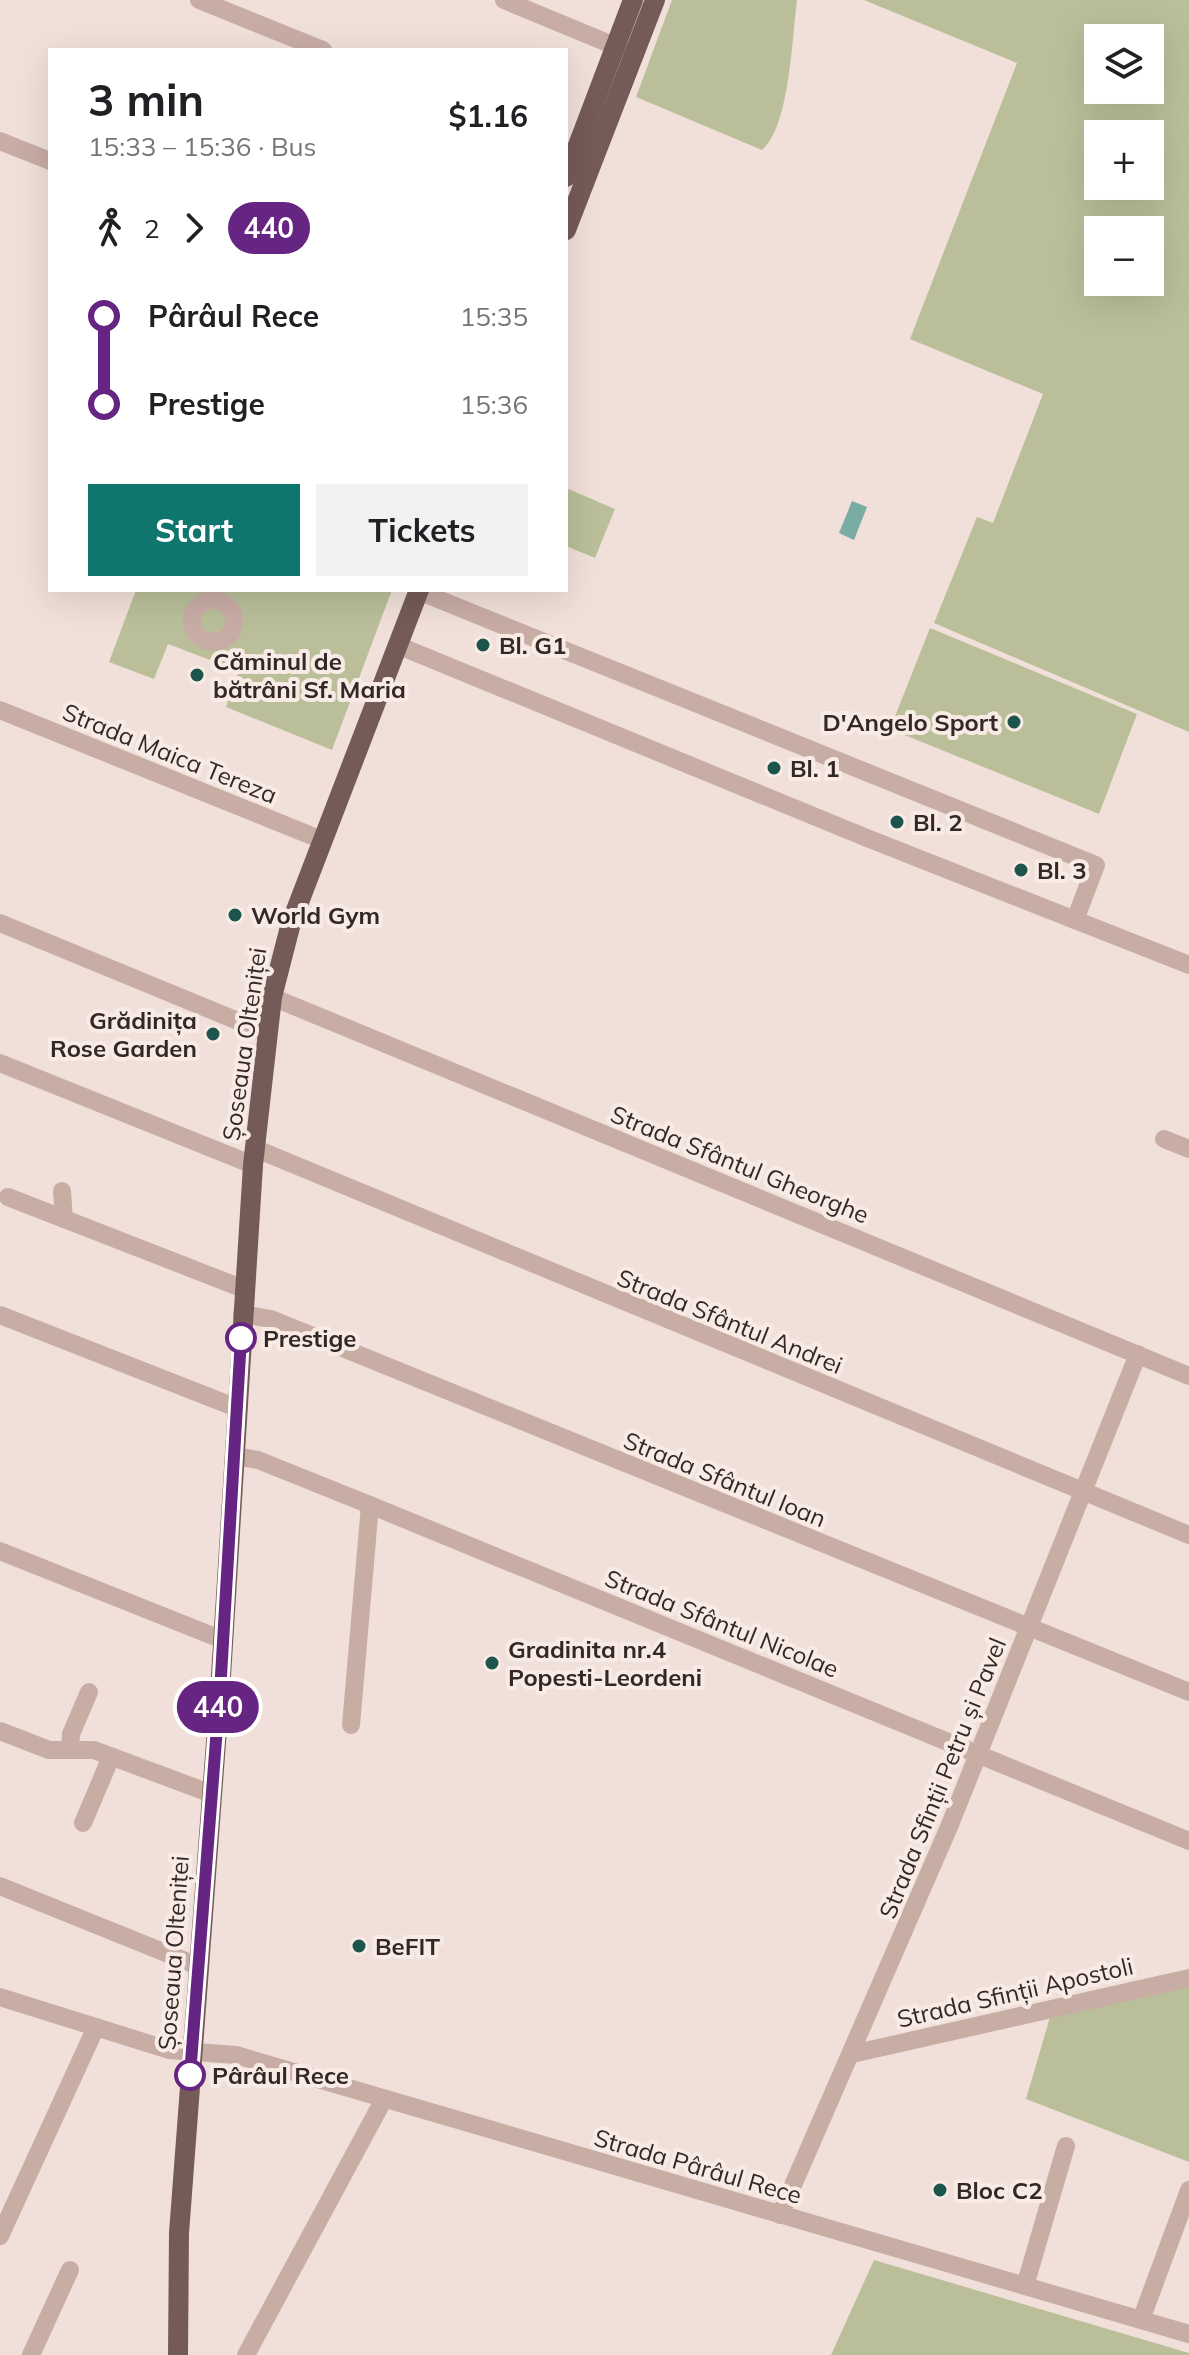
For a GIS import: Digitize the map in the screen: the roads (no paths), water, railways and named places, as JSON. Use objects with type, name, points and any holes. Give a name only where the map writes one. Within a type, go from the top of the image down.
[{"type":"main road","points":[[568,224],[625,50],[633,0]]},
{"type":"main road","points":[[570,154],[655,0]]},
{"type":"main road","name":"Șoseaua Olteniței","points":[[178,2355],[177,2256],[223,1640],[242,1314],[267,1033],[285,942],[417,592]]},
{"type":"street","points":[[199,0],[318,48]]},
{"type":"street","points":[[504,0],[625,50]]},
{"type":"street","points":[[0,141],[48,160]]},
{"type":"street","points":[[423,592],[1096,865],[1075,920]]},
{"type":"street","points":[[397,645],[1189,965]]},
{"type":"street","name":"Strada Maica Tereza","points":[[0,710],[322,840]]},
{"type":"street","points":[[0,923],[267,1033]]},
{"type":"street","name":"Strada Sfântul Gheorghe","points":[[272,997],[1189,1376]]},
{"type":"street","name":"Strada Sfântul Andrei","points":[[0,1063],[254,1156],[1189,1535]]},
{"type":"street","points":[[1164,1139],[1189,1149]]},
{"type":"street","points":[[62,1191],[64,1219]]},
{"type":"street","points":[[8,1197],[244,1289]]},
{"type":"street","name":"Strada Sfântul Ioan","points":[[242,1314],[271,1319],[1189,1692]]},
{"type":"street","points":[[0,1315],[237,1408]]},
{"type":"street","name":"Strada Sfinții Petru și Pavel","points":[[780,2215],[852,2054],[978,1755],[1138,1354]]},
{"type":"street","name":"Strada Sfântul Nicolae","points":[[234,1456],[258,1460],[370,1505],[1189,1841]]},
{"type":"street","points":[[351,1725],[370,1505]]},
{"type":"street","points":[[0,1551],[223,1640]]},
{"type":"street","points":[[70,1750],[71,1734],[89,1692]]},
{"type":"street","points":[[0,1731],[49,1750],[82,1748],[212,1794]]},
{"type":"street","points":[[83,1823],[111,1757]]},
{"type":"street","points":[[0,1886],[198,1966]]},
{"type":"street","name":"Strada Sfinții Apostoli","points":[[852,2054],[1189,1978]]},
{"type":"street","name":"Strada Pârâul Rece","points":[[2,2001],[169,2050],[236,2055],[1189,2334]]},
{"type":"street","points":[[0,2236],[96,2027]]},
{"type":"street","points":[[246,2355],[384,2099]]},
{"type":"street","points":[[1025,2286],[1066,2146]]},
{"type":"street","points":[[1141,2320],[1189,2190]]},
{"type":"street","points":[[31,2355],[70,2270]]},
{"type":"water","points":[[852,501],[867,507],[854,540],[839,533]]},
{"type":"place","name":"Bl. G1","points":[[483,645]]},
{"type":"place","name":"Căminul de bătrâni Sf. Maria","points":[[197,675]]},
{"type":"place","name":"D'Angelo Sport","points":[[1014,722]]},
{"type":"place","name":"Bl. 1","points":[[774,768]]},
{"type":"place","name":"Bl. 2","points":[[897,822]]},
{"type":"place","name":"Bl. 3","points":[[1021,870]]},
{"type":"place","name":"World Gym","points":[[235,915]]},
{"type":"place","name":"Grădinița Rose Garden","points":[[213,1034]]},
{"type":"place","name":"Prestige","points":[[241,1338]]},
{"type":"place","name":"Gradinita nr.4 Popesti-Leordeni","points":[[492,1663]]},
{"type":"place","name":"BeFIT","points":[[359,1946]]},
{"type":"place","name":"Pârâul Rece","points":[[190,2075]]},
{"type":"place","name":"Bloc C2","points":[[940,2190]]}]
